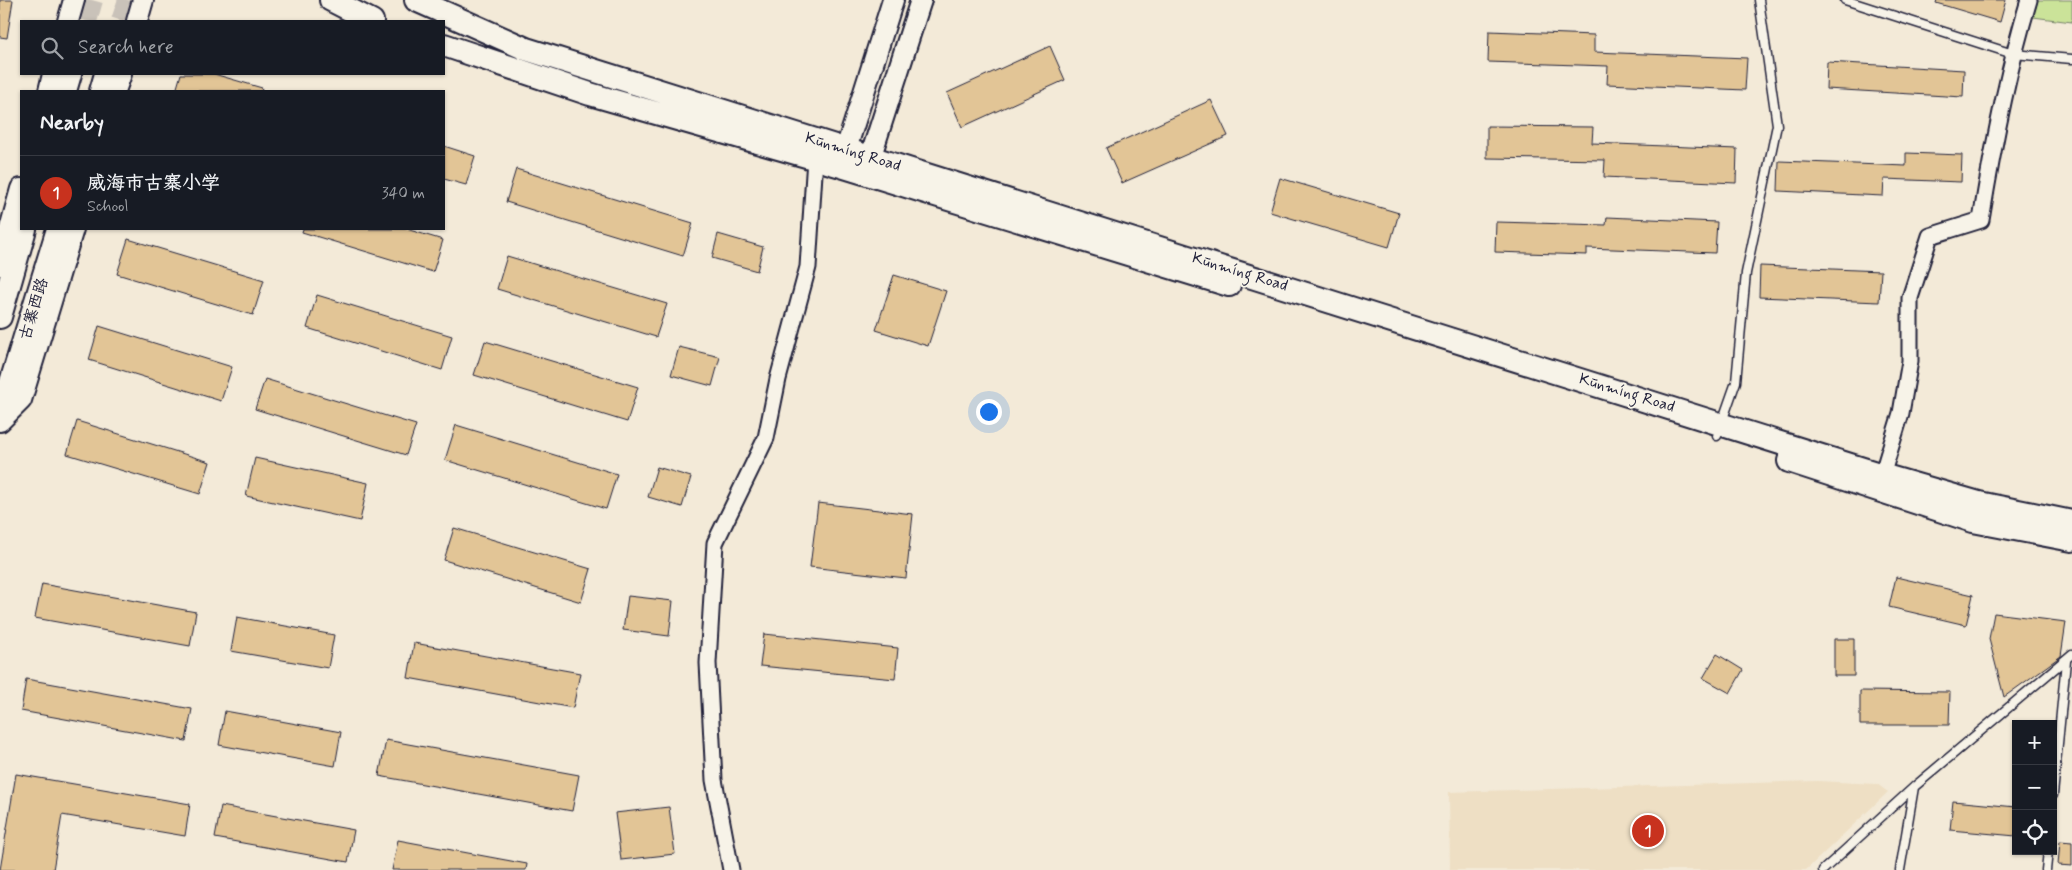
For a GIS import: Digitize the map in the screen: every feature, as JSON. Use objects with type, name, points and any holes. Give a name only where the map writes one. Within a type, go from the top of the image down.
[{"type":"main road","points":[[68,20],[74,0]]},
{"type":"main road","points":[[137,20],[143,0]]},
{"type":"main road","points":[[331,0],[370,20]]},
{"type":"main road","name":"Kūnmíng Road","points":[[416,0],[526,49],[843,158],[1719,429],[1879,483],[1973,521],[2072,540]]},
{"type":"main road","points":[[843,158],[894,0]]},
{"type":"main road","points":[[868,165],[921,0]]},
{"type":"main road","name":"Kūnmíng Road","points":[[445,45],[590,94],[819,150]]},
{"type":"main road","points":[[49,90],[54,75]]},
{"type":"main road","points":[[65,90],[70,75]]},
{"type":"main road","points":[[101,90],[106,75]]},
{"type":"main road","points":[[115,90],[121,75]]},
{"type":"main road","points":[[0,265],[20,193]]},
{"type":"main road","name":"古寨西路","points":[[0,316],[25,230]]},
{"type":"main road","name":"古寨西路","points":[[0,420],[58,230]]},
{"type":"main road","points":[[0,420],[21,400],[73,230]]},
{"type":"main road","name":"Kūnmíng Road","points":[[1879,483],[2072,522]]},
{"type":"street","points":[[1879,483],[1901,413],[1910,361],[1910,298],[1930,236],[1981,220],[1993,141],[2013,54],[2029,0]]},
{"type":"street","points":[[730,870],[714,780],[708,663],[715,543],[766,438],[778,378],[808,266],[819,150]]},
{"type":"lane","points":[[1719,429],[1736,382],[1746,273],[1777,125],[1759,0]]},
{"type":"lane","points":[[1846,0],[2013,54],[2072,59]]},
{"type":"lane","points":[[1823,870],[1914,787],[2072,654]]},
{"type":"lane","points":[[2056,765],[2066,661]]},
{"type":"lane","points":[[1900,870],[1914,787]]},
{"type":"lane","points":[[2046,870],[2048,855]]},
{"type":"shaded area","points":[[1818,781],[1877,784],[1888,792],[1806,870],[1450,870],[1449,792]]},
{"type":"green space","points":[[2038,0],[2072,0],[2072,22],[2033,17]]},
{"type":"building","points":[[0,0],[13,0],[7,38],[0,37]]},
{"type":"building","points":[[1937,0],[2006,0],[2000,22],[1936,3]]},
{"type":"building","points":[[1489,31],[1594,35],[1594,52],[1747,58],[1745,90],[1607,84],[1608,66],[1488,62]]},
{"type":"building","points":[[1050,46],[1065,80],[962,127],[947,93]]},
{"type":"building","points":[[1827,62],[1964,70],[1963,97],[1826,89]]},
{"type":"building","points":[[181,75],[217,75],[262,88],[261,90],[176,90]]},
{"type":"building","points":[[1211,100],[1228,136],[1122,183],[1106,148]]},
{"type":"building","points":[[1487,126],[1593,127],[1592,143],[1737,149],[1736,183],[1604,177],[1605,160],[1487,158]]},
{"type":"building","points":[[445,146],[475,156],[466,185],[445,179]]},
{"type":"building","points":[[1906,153],[1962,155],[1961,182],[1884,179],[1883,196],[1778,191],[1779,161],[1906,166]]},
{"type":"building","points":[[516,169],[693,223],[683,256],[506,202]]},
{"type":"building","points":[[1280,178],[1399,213],[1389,247],[1270,212]]},
{"type":"building","points":[[1607,217],[1717,222],[1715,253],[1587,248],[1587,255],[1495,252],[1496,222],[1606,225]]},
{"type":"building","points":[[303,230],[409,230],[443,240],[433,272],[302,232]]},
{"type":"building","points":[[718,234],[763,247],[757,271],[712,258]]},
{"type":"building","points":[[128,239],[264,280],[253,315],[117,274]]},
{"type":"building","points":[[507,256],[667,304],[656,337],[497,289]]},
{"type":"building","points":[[1760,266],[1881,271],[1879,302],[1759,297]]},
{"type":"building","points":[[894,275],[946,291],[928,346],[876,330]]},
{"type":"building","points":[[317,295],[452,336],[442,370],[307,328]]},
{"type":"building","points":[[99,326],[232,367],[221,401],[89,360]]},
{"type":"building","points":[[485,341],[638,387],[627,422],[474,375]]},
{"type":"building","points":[[679,347],[720,357],[712,386],[671,375]]},
{"type":"building","points":[[265,379],[416,425],[406,455],[255,409]]},
{"type":"building","points":[[77,421],[210,462],[200,494],[67,454]]},
{"type":"building","points":[[456,425],[617,474],[606,509],[445,460]]},
{"type":"building","points":[[255,458],[368,483],[360,521],[246,496]]},
{"type":"building","points":[[657,467],[691,477],[682,507],[648,497]]},
{"type":"building","points":[[818,503],[913,514],[906,578],[810,567]]},
{"type":"building","points":[[454,528],[591,569],[581,602],[444,560]]},
{"type":"building","points":[[1896,577],[1973,595],[1966,625],[1889,607]]},
{"type":"building","points":[[42,584],[196,612],[190,646],[35,618]]},
{"type":"building","points":[[628,596],[673,601],[669,636],[623,630]]},
{"type":"building","points":[[1994,613],[2066,622],[2061,656],[2004,697],[1989,639]]},
{"type":"building","points":[[237,617],[334,635],[328,668],[231,651]]},
{"type":"building","points":[[764,634],[898,648],[895,679],[760,666]]},
{"type":"building","points":[[1834,639],[1854,639],[1854,676],[1834,676]]},
{"type":"building","points":[[414,643],[580,673],[573,708],[408,678]]},
{"type":"building","points":[[1717,654],[1743,670],[1730,693],[1703,678]]},
{"type":"building","points":[[26,679],[192,709],[186,741],[21,711]]},
{"type":"building","points":[[1860,691],[1950,692],[1949,725],[1860,725]]},
{"type":"building","points":[[225,711],[341,732],[335,766],[219,745]]},
{"type":"building","points":[[386,740],[579,775],[572,811],[379,776]]},
{"type":"building","points":[[16,774],[190,804],[185,836],[62,815],[53,870],[0,870]]},
{"type":"building","points":[[1953,801],[2012,807],[2012,836],[1950,830]]},
{"type":"building","points":[[221,806],[354,830],[348,862],[215,838]]},
{"type":"building","points":[[669,807],[675,854],[621,860],[615,813]]},
{"type":"building","points":[[398,840],[527,864],[526,870],[392,870]]},
{"type":"building","points":[[2060,841],[2072,842],[2072,866],[2058,865]]},
{"type":"tunnel","points":[[86,20],[92,0]]},
{"type":"tunnel","points":[[122,20],[129,0]]},
{"type":"place","name":"威海市古寨小学","points":[[1648,831]]}]
